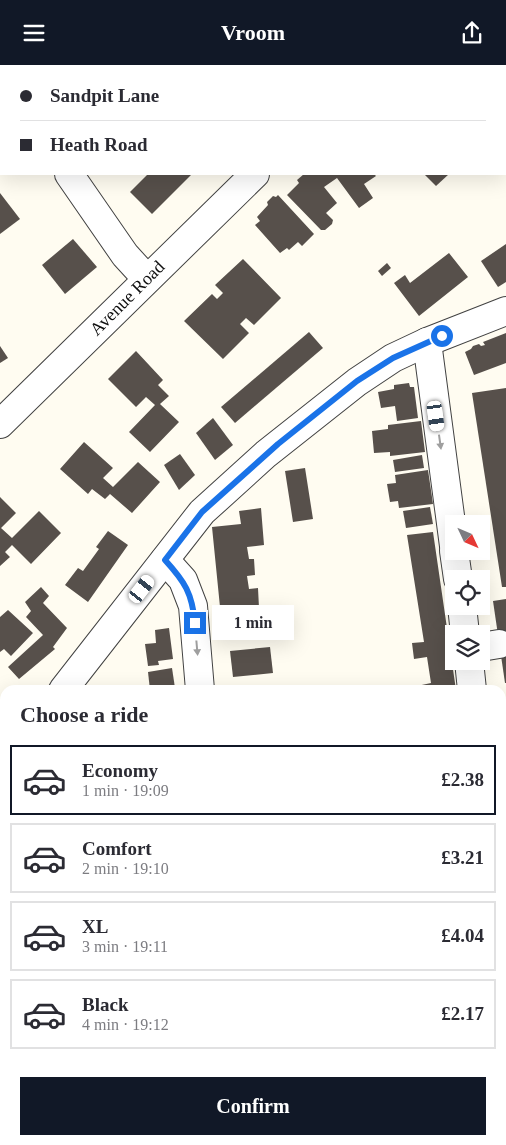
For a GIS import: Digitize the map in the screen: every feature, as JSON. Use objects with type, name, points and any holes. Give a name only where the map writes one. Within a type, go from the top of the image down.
[{"type":"street","points":[[70,175],[125,255],[147,279]]},
{"type":"street","name":"Avenue Road","points":[[0,423],[253,175]]},
{"type":"street","points":[[67,685],[202,512],[272,449],[357,381],[393,358],[427,341],[506,311]]},
{"type":"street","points":[[427,341],[450,515]]},
{"type":"street","points":[[165,560],[183,580],[193,606],[200,685]]},
{"type":"street","points":[[470,670],[471,685]]},
{"type":"building","points":[[147,175],[191,175],[152,214],[130,192]]},
{"type":"building","points":[[303,175],[376,176],[364,184],[373,198],[359,208],[337,178],[324,187],[337,203],[326,213],[333,220],[332,224],[325,230],[321,230],[287,195],[299,183],[297,180]]},
{"type":"building","points":[[425,175],[448,175],[436,186]]},
{"type":"building","points":[[0,193],[20,219],[0,234]]},
{"type":"building","points":[[278,195],[314,234],[302,246],[298,242],[289,250],[287,248],[280,253],[255,225],[260,221],[257,217],[268,205],[267,202],[273,196],[276,197]]},
{"type":"building","points":[[73,239],[97,267],[65,294],[42,265]]},
{"type":"building","points":[[506,244],[506,282],[498,287],[481,261]]},
{"type":"building","points":[[449,253],[468,277],[419,316],[394,283],[405,275],[410,283]]},
{"type":"building","points":[[243,259],[281,298],[254,325],[246,318],[240,324],[249,333],[223,359],[184,321],[212,294],[217,299],[223,293],[215,285]]},
{"type":"building","points":[[387,263],[391,268],[382,276],[378,271]]},
{"type":"building","points":[[309,332],[323,348],[235,423],[221,407]]},
{"type":"building","points":[[506,333],[506,363],[474,375],[465,352],[473,346],[485,345],[483,342]]},
{"type":"building","points":[[0,346],[8,358],[0,363]]},
{"type":"building","points":[[136,351],[163,380],[158,385],[169,396],[160,404],[179,422],[150,452],[129,432],[155,405],[146,397],[136,407],[108,379]]},
{"type":"building","points":[[409,383],[410,387],[414,387],[418,418],[397,421],[395,406],[381,408],[378,392],[394,389],[394,385]]},
{"type":"building","points":[[506,388],[506,587],[502,587],[472,393]]},
{"type":"building","points":[[213,418],[233,445],[215,460],[196,433]]},
{"type":"building","points":[[421,421],[425,452],[390,456],[390,452],[374,453],[372,431],[388,429],[388,425]]},
{"type":"building","points":[[84,442],[113,468],[103,478],[113,487],[138,462],[160,482],[132,513],[110,494],[105,499],[92,489],[88,494],[60,469]]},
{"type":"building","points":[[180,454],[195,475],[179,490],[164,465]]},
{"type":"building","points":[[422,455],[424,468],[395,472],[393,460]]},
{"type":"building","points":[[305,468],[313,519],[293,522],[285,471]]},
{"type":"building","points":[[428,470],[433,504],[399,508],[398,501],[390,502],[387,484],[396,483],[395,475]]},
{"type":"building","points":[[0,497],[16,513],[1,528],[12,538],[39,511],[61,533],[31,564],[12,545],[5,552],[10,557],[0,566]]},
{"type":"building","points":[[430,507],[433,524],[406,528],[403,511]]},
{"type":"building","points":[[261,508],[264,545],[247,547],[249,559],[254,559],[255,575],[247,576],[249,589],[258,588],[259,608],[253,608],[254,613],[221,617],[212,527],[241,524],[239,511]]},
{"type":"building","points":[[108,531],[128,545],[88,602],[65,585],[78,568],[83,571],[99,549],[96,547]]},
{"type":"building","points":[[433,532],[447,625],[445,625],[445,670],[453,670],[455,685],[422,685],[431,683],[427,657],[414,659],[412,643],[424,642],[407,535]]},
{"type":"building","points":[[41,587],[49,596],[43,603],[67,628],[53,647],[55,649],[19,679],[8,667],[43,635],[26,617],[31,611],[25,602]]},
{"type":"building","points":[[506,599],[506,683],[505,683],[493,601]]},
{"type":"building","points":[[8,610],[33,633],[11,656],[4,649],[0,652],[0,617]]},
{"type":"building","points":[[253,617],[254,633],[222,635],[221,619]]},
{"type":"building","points":[[169,628],[173,659],[158,661],[159,665],[148,666],[145,644],[156,643],[155,630]]},
{"type":"building","points":[[270,647],[273,673],[233,677],[230,651]]},
{"type":"building","points":[[172,668],[175,685],[149,685],[148,672]]},
{"type":"route","points":[[195,623],[193,606],[183,580],[165,560],[202,512],[266,454],[357,381],[393,358],[427,341],[442,336]]}]
